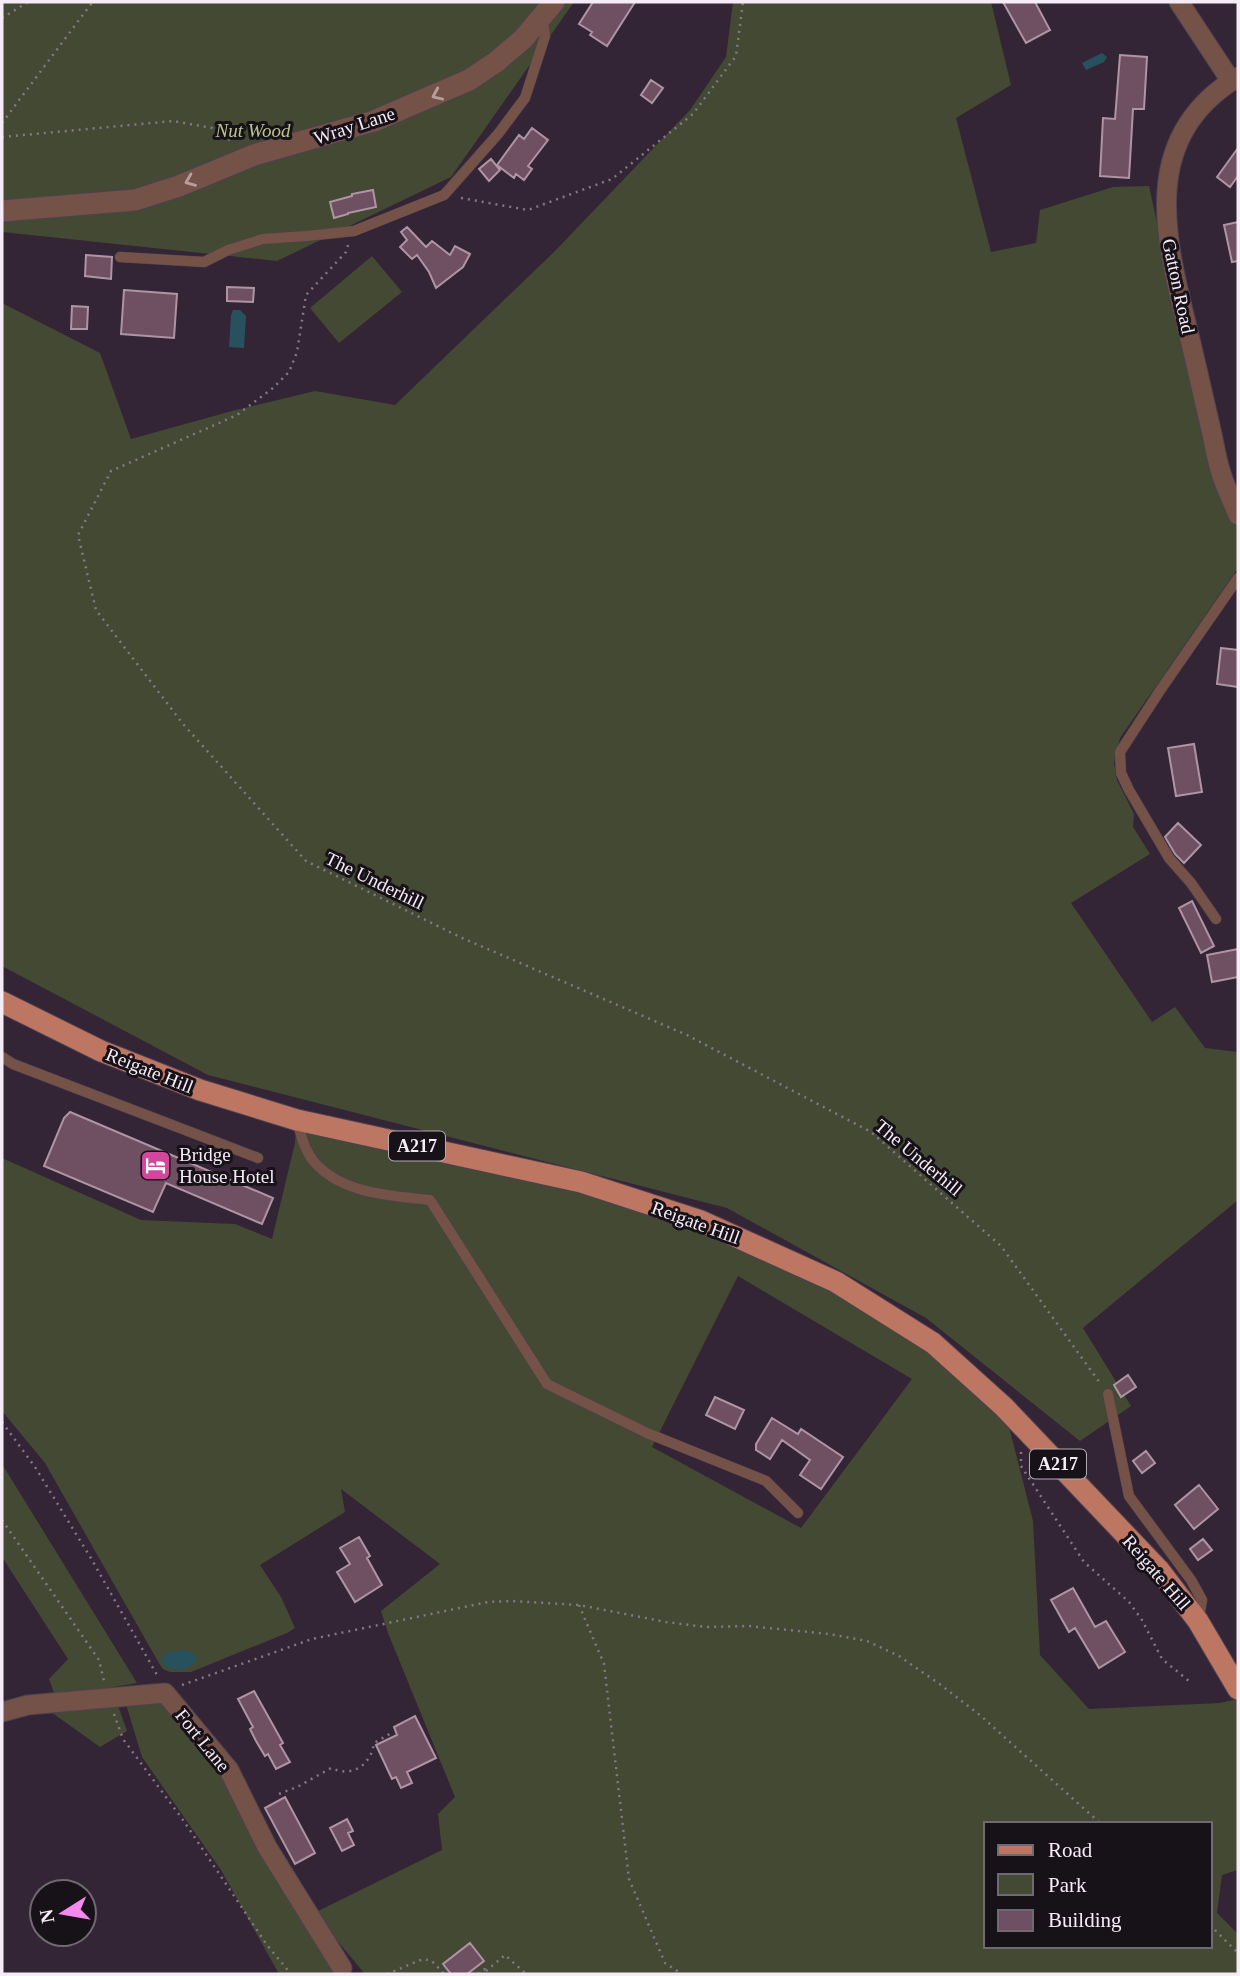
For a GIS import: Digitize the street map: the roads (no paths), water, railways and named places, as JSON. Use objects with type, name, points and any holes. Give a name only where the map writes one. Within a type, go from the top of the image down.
[{"type":"main road","name":"Reigate Hill","points":[[2,1002],[101,1051],[200,1090],[297,1120],[581,1182],[701,1221],[836,1282],[933,1343],[1004,1407],[1160,1571],[1198,1621],[1238,1689]]},
{"type":"street","points":[[1179,2],[1235,79]]},
{"type":"street","name":"Wray Lane","points":[[2,211],[135,200],[179,186],[254,155],[374,121],[468,80],[496,62],[523,39],[548,9]]},
{"type":"street","name":"Gatton Road","points":[[1235,79],[1200,107],[1185,128],[1171,160],[1165,201],[1174,271],[1221,475],[1238,515]]},
{"type":"street","name":"Fort Lane","points":[[2,1712],[28,1705],[165,1693],[229,1770],[267,1847],[342,1968]]},
{"type":"lane","points":[[120,257],[204,261],[264,239],[354,231],[443,195],[498,134],[525,98],[545,36],[548,9]]},
{"type":"lane","points":[[1216,919],[1191,883],[1169,858],[1129,790],[1121,773],[1121,752],[1238,578]]},
{"type":"lane","points":[[2,1057],[13,1064],[258,1158]]},
{"type":"lane","points":[[297,1120],[302,1141],[315,1164],[333,1178],[376,1195],[430,1200],[547,1384],[647,1433],[766,1481],[799,1513]]},
{"type":"lane","points":[[1108,1394],[1129,1496],[1191,1580],[1202,1600],[1198,1621]]},
{"type":"water","points":[[1102,53],[1107,57],[1104,62],[1086,70],[1082,63]]},
{"type":"water","points":[[233,310],[240,310],[246,316],[244,348],[229,347]]},
{"type":"water","points":[[182,1650],[195,1653],[197,1659],[194,1663],[178,1670],[168,1667],[161,1659],[166,1653]]},
{"type":"place","name":"Bridge House Hotel","points":[[156,1165]]},
{"type":"park label","name":"Nut Wood","points":[[253,130]]}]
